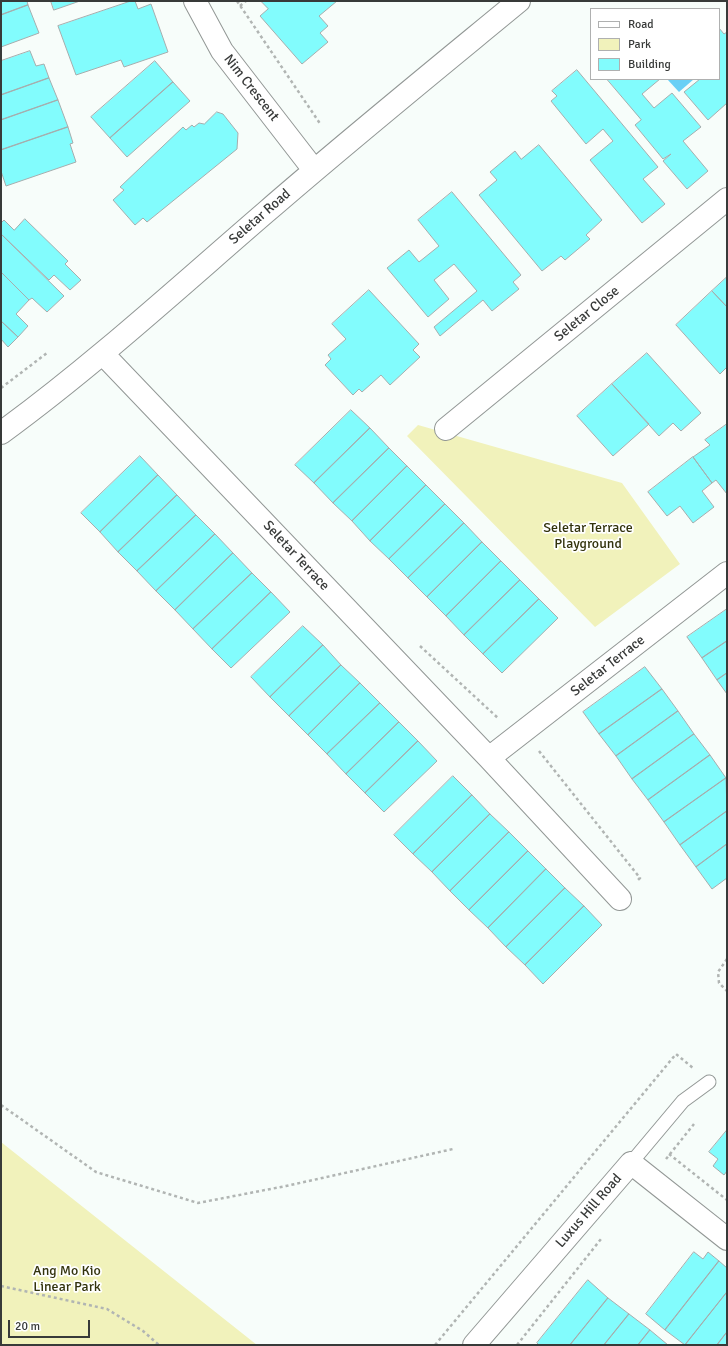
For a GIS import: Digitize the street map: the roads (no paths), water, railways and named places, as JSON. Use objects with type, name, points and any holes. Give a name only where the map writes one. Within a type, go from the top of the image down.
[{"type":"street","name":"Seletar Road","points":[[1,433],[50,397],[103,354],[314,170],[519,1]]},
{"type":"street","name":"Nim Crescent","points":[[201,4],[222,51],[314,170]]},
{"type":"street","name":"Seletar Close","points":[[446,429],[727,200]]},
{"type":"street","name":"Seletar Terrace","points":[[103,354],[489,758],[620,899]]},
{"type":"street","name":"Seletar Terrace","points":[[489,758],[727,574]]},
{"type":"street","points":[[631,1163],[727,1239]]},
{"type":"street","name":"Luxus Hill Road","points":[[474,1345],[631,1163]]},
{"type":"lane","name":"Luxus Hill Road","points":[[631,1163],[683,1101],[709,1082]]},
{"type":"water","points":[[668,80],[693,80],[679,92]]},
{"type":"park label","name":"Seletar Terrace Playground","points":[[588,536]]},
{"type":"park label","name":"Ang Mo Kio Linear Park","points":[[67,1280]]}]
